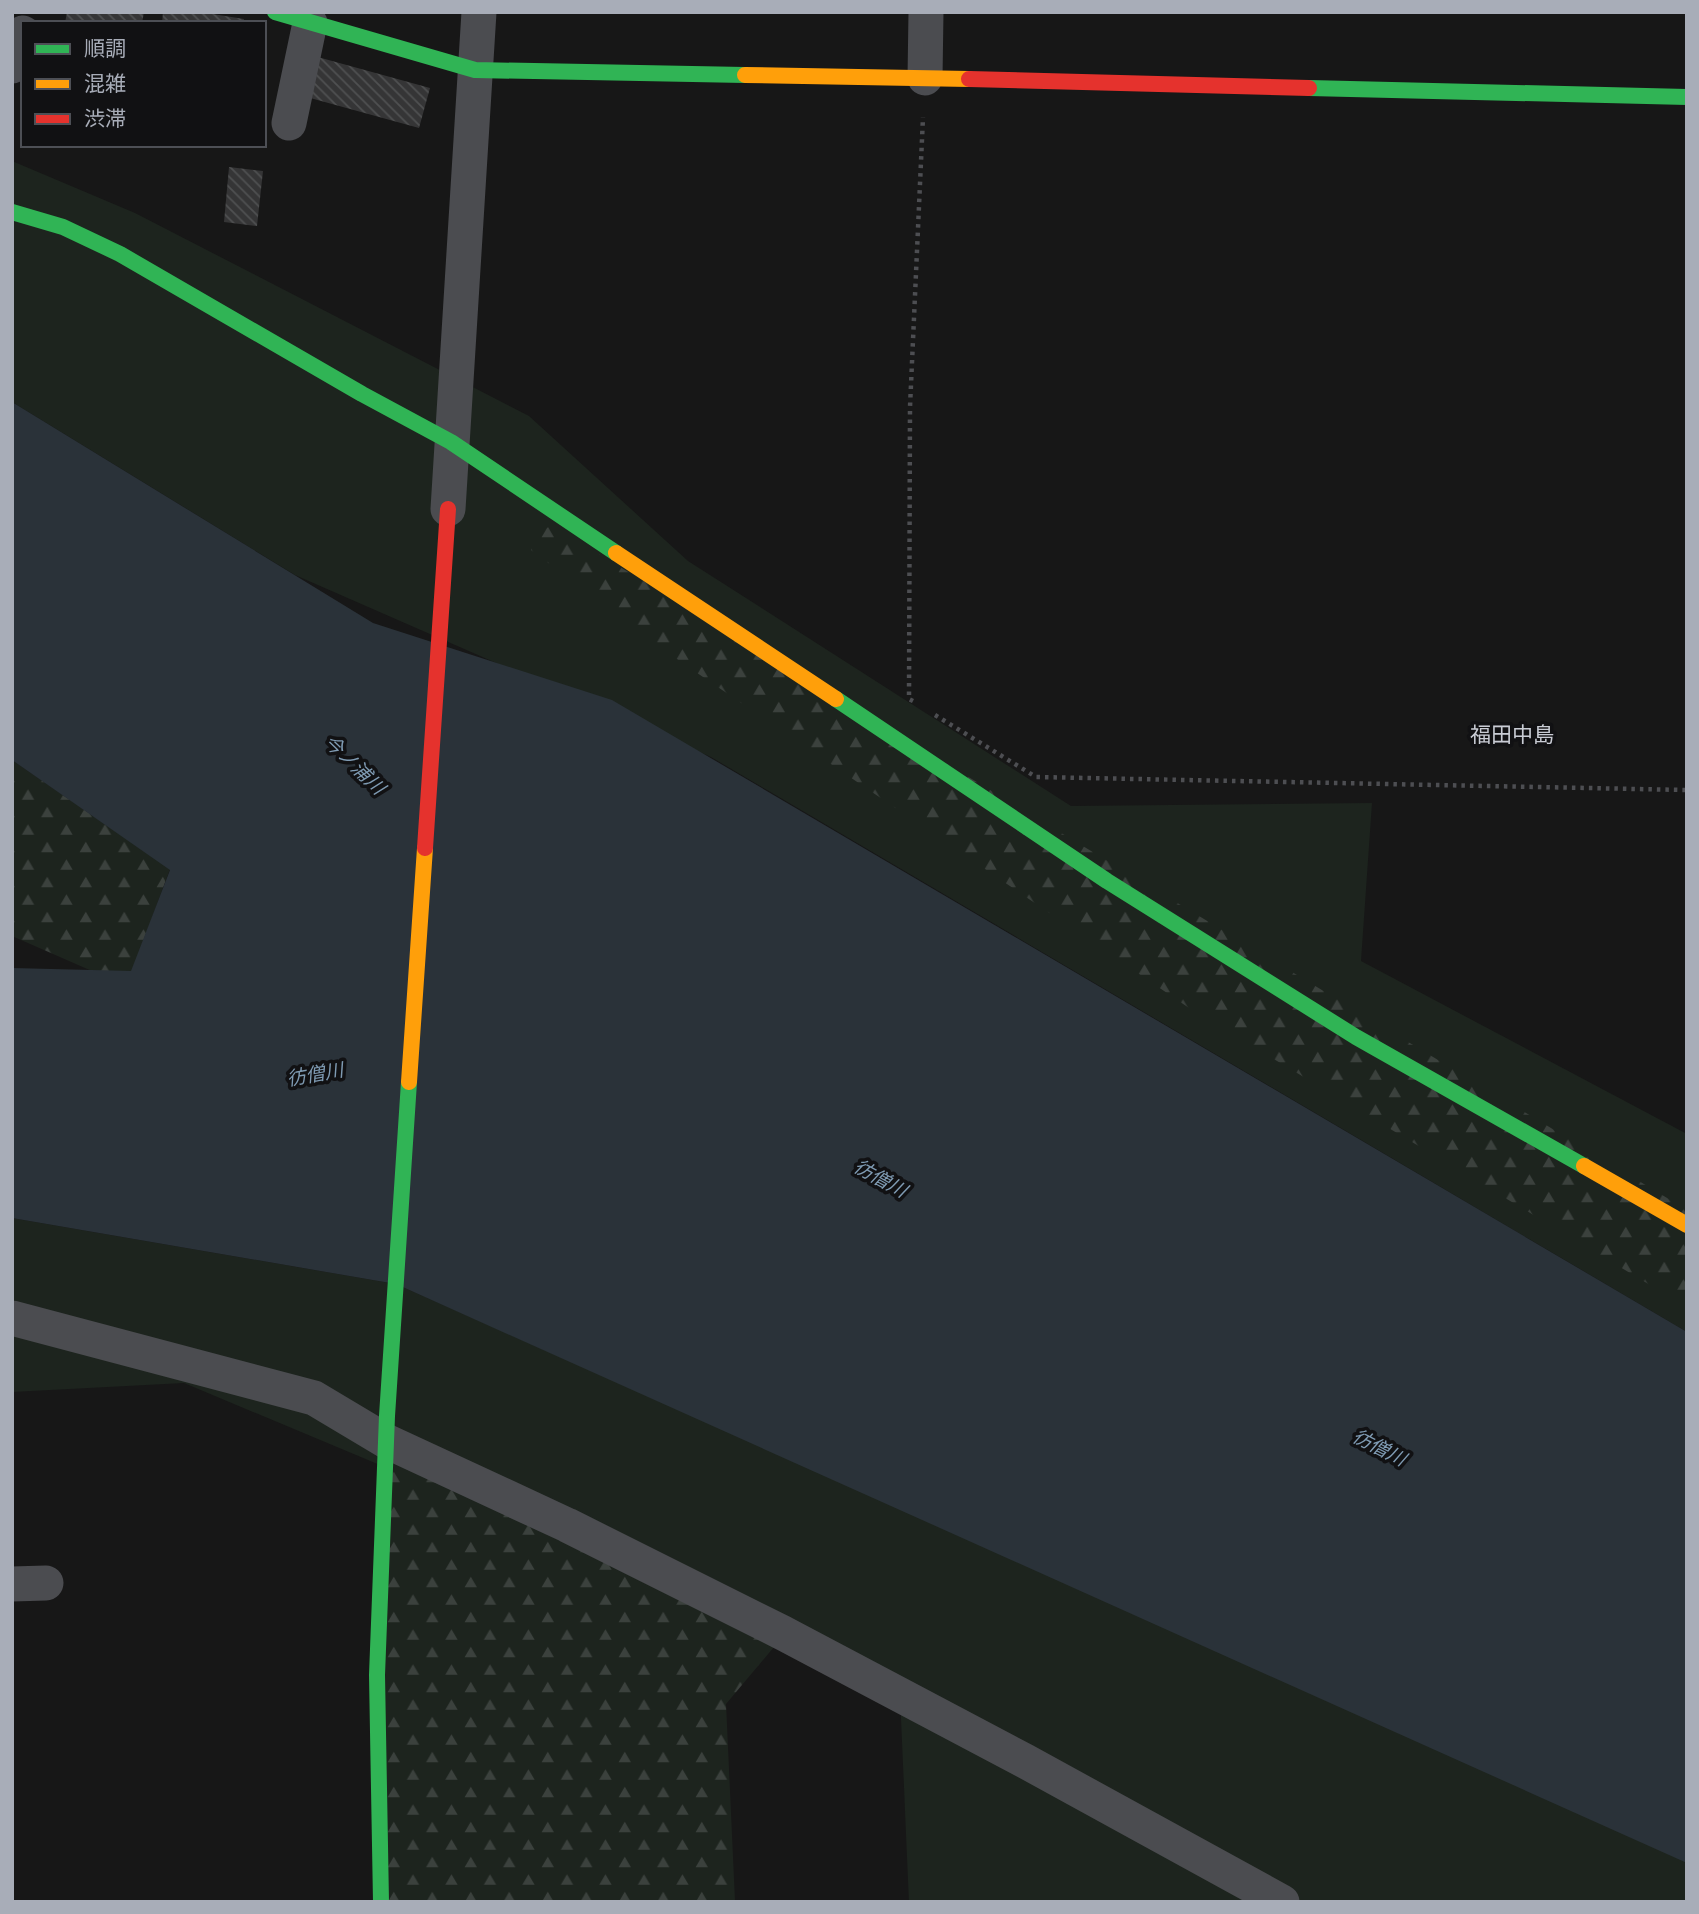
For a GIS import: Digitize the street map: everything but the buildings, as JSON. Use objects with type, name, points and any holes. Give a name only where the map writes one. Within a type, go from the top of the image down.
[{"type":"street","points":[[275,12],[475,70],[1687,97]]},
{"type":"street","points":[[381,1902],[377,1675],[386,1428],[478,12]]},
{"type":"street","points":[[925,78],[926,12]]},
{"type":"street","points":[[289,123],[310,23]]},
{"type":"street","points":[[12,66],[21,39]]},
{"type":"street","points":[[12,206],[120,254],[362,394],[451,442],[1107,881],[1356,1037],[1687,1225]]},
{"type":"street","points":[[12,212],[64,227]]},
{"type":"street","points":[[12,1318],[314,1398],[386,1428],[567,1525],[783,1633],[1282,1902]]},
{"type":"path","points":[[921,706],[909,699],[910,446],[925,78]]},
{"type":"path","points":[[933,713],[1036,777],[1687,790]]},
{"type":"green space","points":[[12,161],[135,213],[529,416],[688,561],[1071,806],[1372,803],[1361,961],[1687,1134],[1687,1332],[711,757],[295,575],[12,402]]},
{"type":"green space","points":[[552,526],[1687,1210],[1687,1297],[1660,1291],[1192,1010],[681,662],[531,550],[536,531]]},
{"type":"green space","points":[[12,760],[170,869],[132,971],[92,971],[12,936]]},
{"type":"green space","points":[[12,1218],[396,1284],[1687,1857],[1687,1902],[909,1902],[900,1696],[760,1624],[184,1383],[12,1392]]},
{"type":"green space","points":[[386,1441],[784,1635],[726,1704],[735,1902],[381,1902]]},
{"type":"water","points":[[12,402],[373,623],[612,700],[1687,1332],[1687,1863],[396,1284],[12,1218],[12,968],[131,971],[170,870],[12,760]]},
{"type":"traffic: fast","points":[[275,12],[475,70],[745,75]]},
{"type":"traffic: fast","points":[[1309,88],[1687,97]]},
{"type":"traffic: fast","points":[[12,212],[63,227],[120,254],[362,394],[451,442],[616,553]]},
{"type":"traffic: fast","points":[[836,699],[1107,881],[1356,1037],[1584,1166]]},
{"type":"traffic: fast","points":[[381,1902],[377,1675],[387,1416],[409,1082]]},
{"type":"traffic: slow","points":[[745,75],[969,79]]},
{"type":"traffic: slow","points":[[616,553],[836,699]]},
{"type":"traffic: slow","points":[[409,1082],[425,848]]},
{"type":"traffic: slow","points":[[1584,1166],[1687,1225]]},
{"type":"traffic: jam","points":[[969,79],[1309,88]]},
{"type":"traffic: jam","points":[[425,848],[448,509]]},
{"type":"district","name":"福田中島","points":[[1512,735]]},
{"type":"water label","name":"今ノ浦川","points":[[354,765]]},
{"type":"water label","name":"彷僧川","points":[[315,1075]]},
{"type":"water label","name":"彷僧川","points":[[880,1179]]},
{"type":"water label","name":"彷僧川","points":[[1379,1448]]}]
